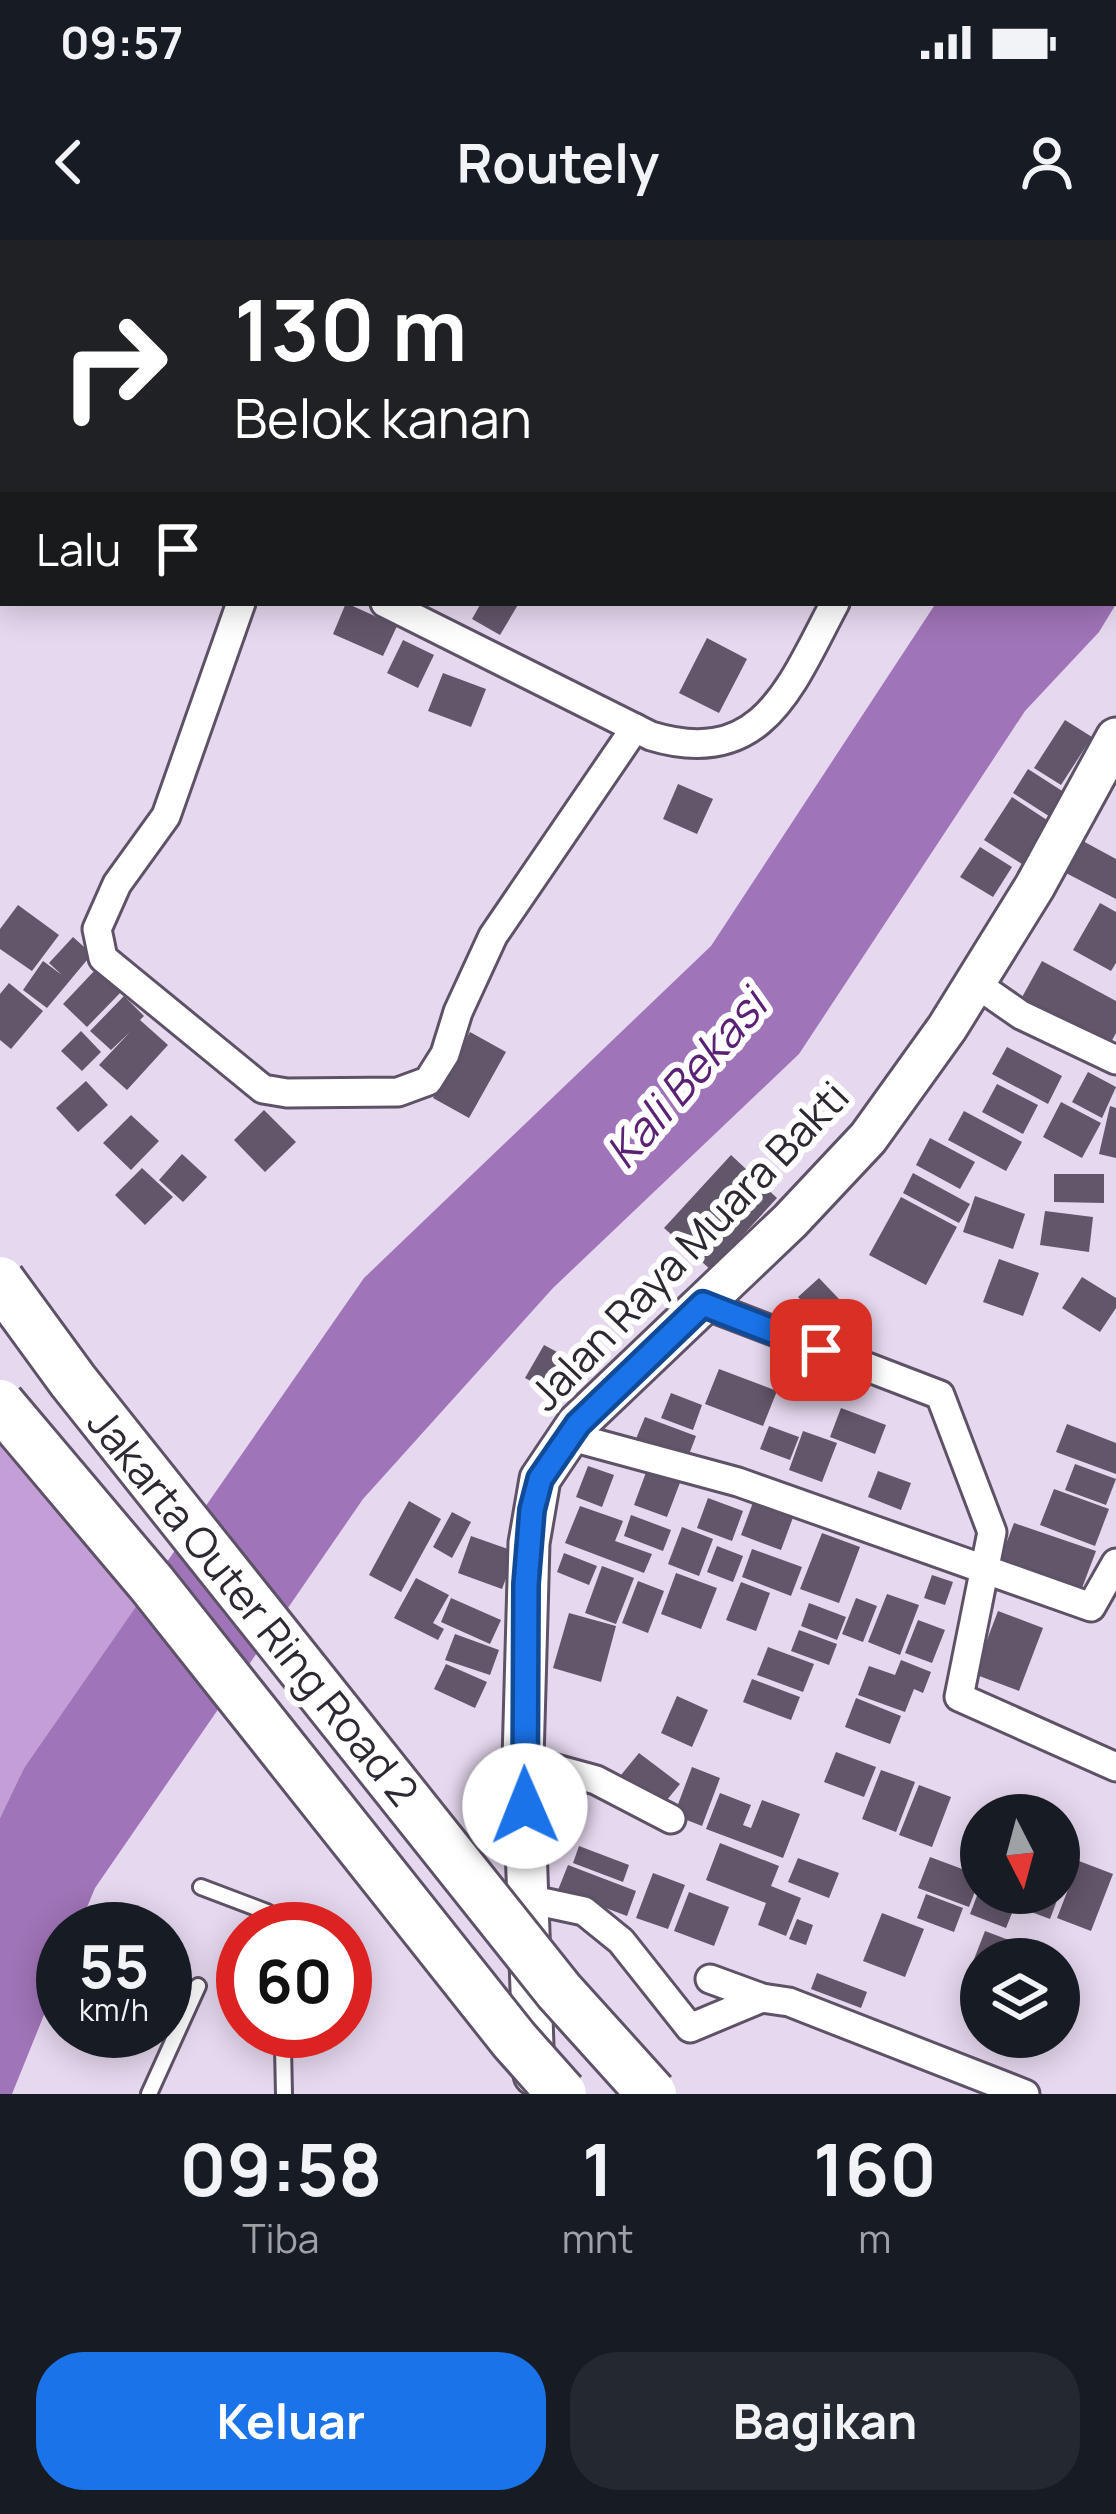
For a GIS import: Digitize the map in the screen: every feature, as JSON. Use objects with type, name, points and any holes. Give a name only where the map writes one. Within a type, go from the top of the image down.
[{"type":"highway","name":"Jakarta Outer Ring Road 2","points":[[0,1281],[73,1381],[530,1954],[652,2094]]},
{"type":"highway","name":"Jakarta Outer Ring Road 2","points":[[0,1404],[152,1584],[562,2094]]},
{"type":"main road","name":"Jalan Raya Muara Bakti","points":[[535,2094],[524,1760],[526,1584],[532,1510],[540,1479],[568,1436],[790,1221],[868,1138],[976,983],[1116,738]]},
{"type":"street","points":[[241,606],[166,816],[117,884],[98,929],[98,945],[104,958],[262,1088],[287,1093],[398,1092],[428,1081],[445,1054],[458,1012],[493,936],[635,728]]},
{"type":"street","points":[[391,606],[635,728],[678,744],[701,745],[746,734],[778,704],[833,606]]},
{"type":"street","points":[[976,983],[1064,1038],[1116,1060]]},
{"type":"street","points":[[703,1304],[940,1396],[992,1532],[958,1696],[1116,1767]]},
{"type":"street","points":[[568,1436],[738,1483],[1091,1607],[1116,1563]]},
{"type":"street","points":[[524,1760],[596,1780],[671,1819]]},
{"type":"street","points":[[528,1899],[584,1911],[620,1941],[690,2028],[762,1998]]},
{"type":"street","points":[[710,1978],[762,1998],[789,2002],[1025,2094]]},
{"type":"lane","points":[[201,1887],[241,1902]]},
{"type":"lane","points":[[149,2094],[198,1986]]},
{"type":"lane","points":[[283,2058],[284,2094]]},
{"type":"shaded area","points":[[0,1407],[152,1584],[24,1768],[0,1818]]},
{"type":"water","name":"Kali Bekasi","points":[[934,606],[1115,606],[1099,632],[1025,711],[799,1054],[553,1288],[363,1499],[89,1902],[36,1902],[36,2035],[12,2094],[0,2094],[0,1818],[24,1768],[364,1278],[711,946]]},
{"type":"building","points":[[345,606],[397,626],[383,656],[333,634]]},
{"type":"building","points":[[479,606],[517,606],[500,635],[472,619]]},
{"type":"building","points":[[707,638],[747,659],[719,713],[679,693]]},
{"type":"building","points":[[403,640],[434,655],[418,688],[387,673]]},
{"type":"building","points":[[443,673],[486,689],[471,727],[428,711]]},
{"type":"building","points":[[1065,720],[1092,737],[1061,785],[1034,768]]},
{"type":"building","points":[[1028,769],[1070,796],[1055,820],[1013,793]]},
{"type":"building","points":[[678,784],[713,799],[697,834],[663,819]]},
{"type":"building","points":[[1012,797],[1053,824],[1025,866],[984,840]]},
{"type":"building","points":[[1081,840],[1116,859],[1116,899],[1064,872]]},
{"type":"building","points":[[980,847],[1012,867],[993,897],[960,877]]},
{"type":"building","points":[[1100,903],[1116,912],[1116,963],[1111,971],[1073,950]]},
{"type":"building","points":[[18,905],[59,935],[32,971],[0,949],[0,929]]},
{"type":"building","points":[[73,937],[92,954],[47,1008],[23,990],[43,961],[62,975],[49,963]]},
{"type":"building","points":[[1042,961],[1116,1001],[1116,1033],[1109,1046],[1021,999]]},
{"type":"building","points":[[96,969],[121,992],[87,1027],[63,1004]]},
{"type":"building","points":[[9,983],[43,1011],[11,1049],[0,1040],[0,994]]},
{"type":"building","points":[[124,996],[144,1016],[140,1020],[168,1045],[127,1090],[99,1065],[130,1032],[111,1050],[90,1031]]},
{"type":"building","points":[[81,1031],[101,1052],[82,1071],[61,1051]]},
{"type":"building","points":[[470,1032],[506,1052],[469,1118],[433,1098]]},
{"type":"building","points":[[1007,1047],[1062,1076],[1048,1104],[992,1074]]},
{"type":"building","points":[[1088,1072],[1116,1087],[1102,1118],[1072,1102]]},
{"type":"building","points":[[86,1081],[108,1105],[78,1132],[56,1108]]},
{"type":"building","points":[[997,1084],[1038,1105],[1023,1134],[982,1112]]},
{"type":"building","points":[[1061,1102],[1101,1123],[1082,1158],[1043,1137]]},
{"type":"building","points":[[1110,1106],[1116,1108],[1116,1158],[1099,1154]]},
{"type":"building","points":[[264,1110],[296,1142],[265,1172],[234,1140]]},
{"type":"building","points":[[964,1111],[1022,1142],[1006,1171],[948,1140]]},
{"type":"building","points":[[131,1115],[159,1141],[131,1170],[103,1143]]},
{"type":"building","points":[[930,1138],[975,1162],[960,1189],[916,1165]]},
{"type":"building","points":[[182,1154],[207,1177],[183,1202],[159,1180]]},
{"type":"building","points":[[731,1155],[777,1198],[711,1270],[664,1228]]},
{"type":"building","points":[[142,1168],[173,1197],[145,1225],[115,1195]]},
{"type":"building","points":[[913,1173],[970,1204],[959,1223],[903,1193]]},
{"type":"building","points":[[1054,1174],[1104,1174],[1104,1203],[1054,1202]]},
{"type":"building","points":[[975,1196],[1025,1214],[1013,1249],[963,1232]]},
{"type":"building","points":[[901,1197],[957,1227],[926,1285],[869,1255]]},
{"type":"building","points":[[1045,1211],[1093,1217],[1089,1252],[1040,1245]]},
{"type":"building","points":[[999,1259],[1039,1273],[1023,1316],[983,1302]]},
{"type":"building","points":[[1082,1277],[1116,1298],[1116,1308],[1100,1332],[1062,1308]]},
{"type":"building","points":[[819,1278],[839,1299],[818,1318],[798,1297]]},
{"type":"building","points":[[544,1345],[585,1367],[567,1400],[525,1378]]},
{"type":"building","points":[[719,1369],[777,1391],[763,1426],[705,1404]]},
{"type":"building","points":[[671,1393],[702,1405],[693,1430],[661,1418]]},
{"type":"building","points":[[841,1408],[886,1425],[875,1454],[830,1437]]},
{"type":"building","points":[[645,1417],[696,1436],[685,1465],[633,1446]]},
{"type":"building","points":[[1067,1424],[1116,1443],[1116,1474],[1056,1452]]},
{"type":"building","points":[[769,1426],[799,1437],[790,1460],[760,1449]]},
{"type":"building","points":[[803,1431],[837,1443],[822,1482],[789,1470]]},
{"type":"building","points":[[1075,1464],[1116,1479],[1106,1505],[1065,1490]]},
{"type":"building","points":[[588,1466],[614,1475],[602,1507],[576,1497]]},
{"type":"building","points":[[648,1467],[681,1480],[667,1517],[634,1505]]},
{"type":"building","points":[[878,1471],[911,1483],[901,1510],[868,1497]]},
{"type":"building","points":[[1054,1489],[1109,1509],[1095,1546],[1040,1525]]},
{"type":"building","points":[[755,1497],[795,1512],[781,1550],[741,1535]]},
{"type":"building","points":[[708,1498],[743,1511],[732,1541],[697,1528]]},
{"type":"building","points":[[409,1501],[441,1519],[401,1592],[369,1575]]},
{"type":"building","points":[[580,1506],[623,1521],[615,1541],[652,1554],[644,1573],[565,1543]]},
{"type":"building","points":[[452,1512],[471,1522],[452,1558],[433,1547]]},
{"type":"building","points":[[631,1515],[671,1530],[663,1551],[624,1536]]},
{"type":"building","points":[[1014,1523],[1096,1551],[1079,1596],[997,1567]]},
{"type":"building","points":[[682,1527],[713,1539],[699,1576],[668,1564]]},
{"type":"building","points":[[822,1533],[860,1547],[839,1603],[800,1589]]},
{"type":"building","points":[[471,1536],[516,1552],[502,1589],[458,1573]]},
{"type":"building","points":[[717,1546],[743,1556],[733,1582],[707,1572]]},
{"type":"building","points":[[752,1549],[802,1567],[791,1596],[742,1577]]},
{"type":"building","points":[[564,1553],[597,1566],[589,1585],[557,1572]]},
{"type":"building","points":[[602,1566],[634,1578],[616,1624],[585,1613]]},
{"type":"building","points":[[676,1573],[717,1588],[701,1629],[661,1614]]},
{"type":"building","points":[[932,1575],[953,1582],[945,1605],[924,1598]]},
{"type":"building","points":[[416,1578],[449,1595],[433,1623],[444,1629],[438,1640],[394,1618]]},
{"type":"building","points":[[638,1581],[664,1591],[648,1633],[622,1623]]},
{"type":"building","points":[[741,1582],[770,1593],[756,1631],[726,1620]]},
{"type":"building","points":[[887,1594],[919,1605],[900,1655],[868,1642]]},
{"type":"building","points":[[451,1598],[501,1620],[490,1644],[441,1622]]},
{"type":"building","points":[[856,1598],[877,1606],[863,1642],[842,1634]]},
{"type":"building","points":[[809,1603],[846,1617],[837,1640],[801,1626]]},
{"type":"building","points":[[998,1611],[1043,1628],[1019,1691],[974,1674]]},
{"type":"building","points":[[569,1613],[616,1626],[601,1682],[553,1668]]},
{"type":"building","points":[[918,1620],[945,1630],[932,1663],[905,1653]]},
{"type":"building","points":[[799,1630],[837,1644],[829,1665],[791,1651]]},
{"type":"building","points":[[455,1634],[499,1650],[490,1675],[445,1660]]},
{"type":"building","points":[[768,1647],[814,1664],[803,1692],[757,1675]]},
{"type":"building","points":[[901,1660],[931,1672],[923,1693],[914,1689],[905,1712],[858,1695],[869,1666],[895,1675]]},
{"type":"building","points":[[446,1664],[487,1682],[475,1708],[434,1689]]},
{"type":"building","points":[[752,1679],[800,1697],[791,1720],[743,1702]]},
{"type":"building","points":[[677,1696],[708,1710],[692,1747],[661,1733]]},
{"type":"building","points":[[856,1698],[901,1716],[890,1744],[845,1727]]},
{"type":"building","points":[[836,1752],[876,1767],[864,1797],[824,1782]]},
{"type":"building","points":[[639,1753],[680,1784],[662,1806],[621,1775]]},
{"type":"building","points":[[692,1767],[720,1778],[702,1826],[674,1815]]},
{"type":"building","points":[[881,1770],[915,1782],[896,1832],[862,1819]]},
{"type":"building","points":[[919,1785],[951,1797],[932,1847],[899,1835]]},
{"type":"building","points":[[720,1793],[751,1805],[743,1825],[751,1828],[762,1800],[800,1814],[783,1858],[706,1829]]},
{"type":"building","points":[[720,1843],[779,1866],[771,1886],[801,1898],[786,1936],[758,1925],[766,1903],[706,1880]]},
{"type":"building","points":[[579,1846],[629,1865],[623,1882],[573,1863]]},
{"type":"building","points":[[930,1857],[960,1868],[960,1904],[918,1888]]},
{"type":"building","points":[[798,1858],[839,1873],[829,1898],[788,1882]]},
{"type":"building","points":[[1080,1861],[1113,1874],[1091,1931],[1057,1918],[1059,1914],[1080,1914]]},
{"type":"building","points":[[568,1865],[636,1891],[627,1916],[558,1890]]},
{"type":"building","points":[[653,1873],[685,1885],[668,1929],[636,1918]]},
{"type":"building","points":[[689,1892],[729,1907],[714,1946],[674,1931]]},
{"type":"building","points":[[926,1894],[960,1907],[954,1932],[917,1918]]},
{"type":"building","points":[[882,1913],[924,1929],[905,1977],[863,1961]]},
{"type":"building","points":[[970,1914],[1012,1914],[1006,1928]]},
{"type":"building","points":[[797,1919],[813,1925],[806,1945],[789,1939]]},
{"type":"building","points":[[817,1973],[867,1992],[861,2008],[811,1989]]},
{"type":"route","points":[[525,1806],[529,1543],[540,1479],[553,1457],[578,1424],[703,1304],[821,1350]]}]
